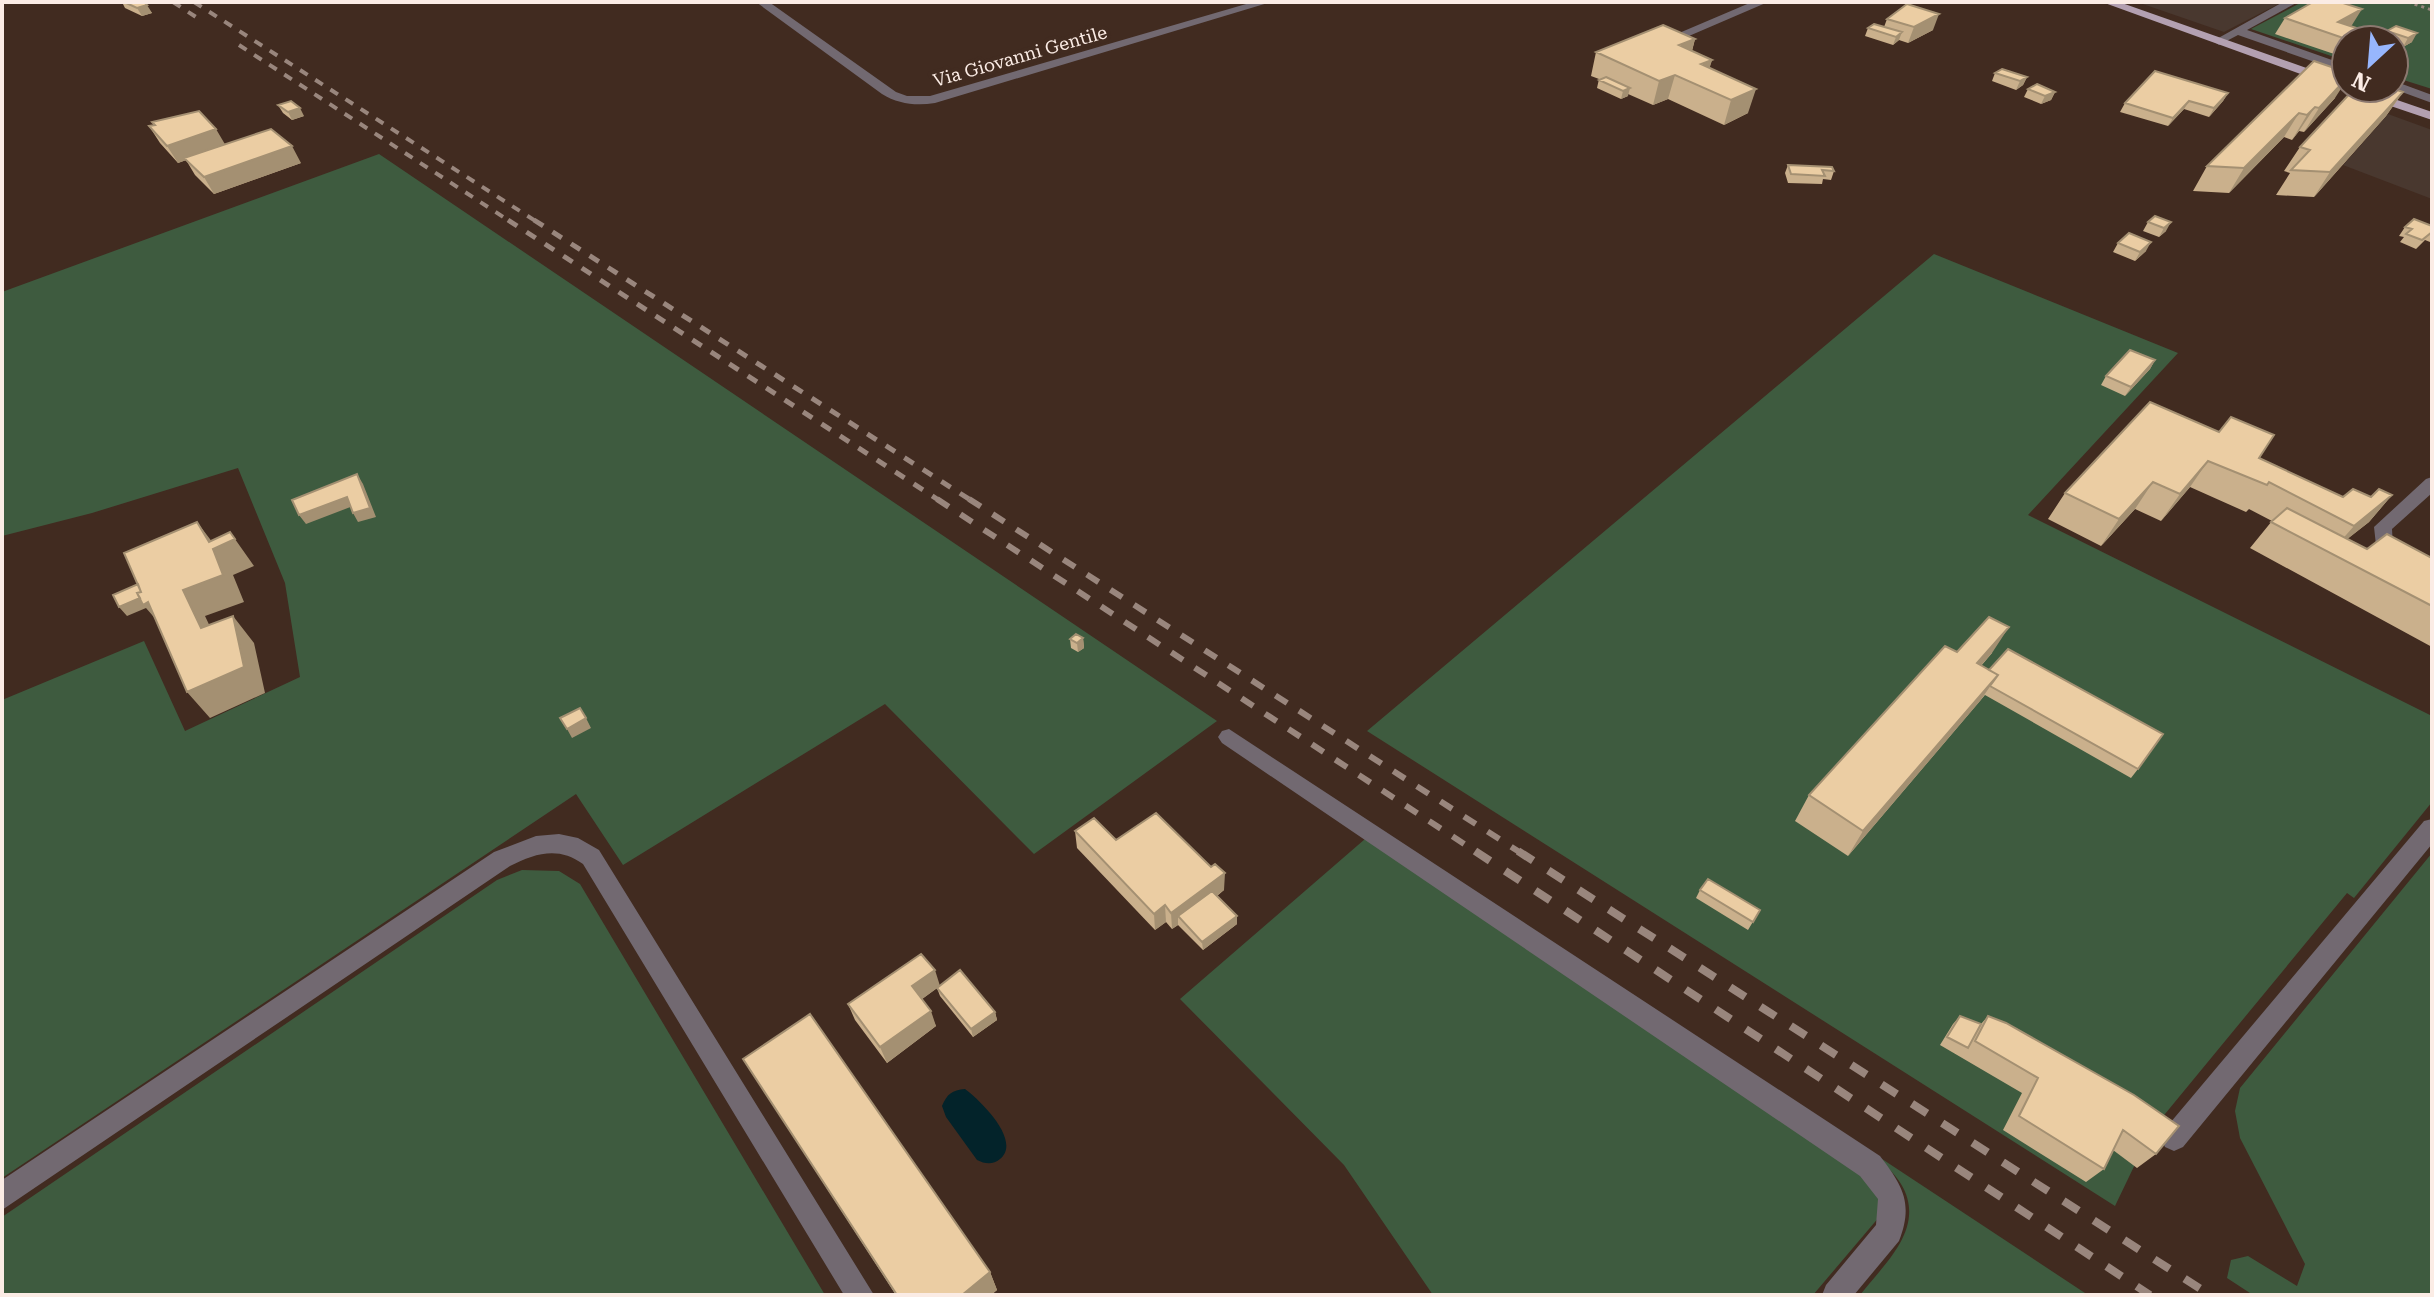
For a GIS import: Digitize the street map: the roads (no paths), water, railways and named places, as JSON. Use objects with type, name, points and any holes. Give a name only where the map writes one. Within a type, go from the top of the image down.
[{"type":"main road","points":[[2108,2],[2330,80]]},
{"type":"main road","points":[[2399,104],[2432,116]]},
{"type":"lane","name":"Via Giovanni Gentile","points":[[762,2],[898,99],[916,101],[931,100],[1113,49],[1265,2]]},
{"type":"lane","points":[[1671,39],[1762,2]]},
{"type":"lane","points":[[2219,41],[2292,2]]},
{"type":"lane","points":[[2237,31],[2330,63]]},
{"type":"lane","points":[[2410,91],[2430,98]]},
{"type":"lane","points":[[2414,109],[2430,98]]},
{"type":"lane","points":[[2432,483],[2383,527],[2384,549],[2410,572],[2432,584]]},
{"type":"lane","points":[[1229,737],[1870,1166],[1892,1195],[1889,1231],[1836,1295]]},
{"type":"lane","points":[[2174,1138],[2432,828]]},
{"type":"lane","points":[[2,1196],[502,859],[540,844],[559,842],[583,850],[591,857],[860,1295]]},
{"type":"water","points":[[965,1089],[989,1112],[1003,1132],[1005,1151],[995,1162],[977,1160],[946,1117],[942,1106],[946,1098],[950,1093]]},
{"type":"railway","points":[[173,2],[202,21]]},
{"type":"railway","points":[[194,2],[537,222]]},
{"type":"railway","points":[[239,45],[511,222]]},
{"type":"railway","points":[[508,220],[940,501]]},
{"type":"railway","points":[[534,220],[972,501]]},
{"type":"railway","points":[[937,499],[1478,853]]},
{"type":"railway","points":[[969,499],[1521,853]]},
{"type":"railway","points":[[1475,851],[2150,1295]]},
{"type":"railway","points":[[1518,851],[2210,1295]]}]
